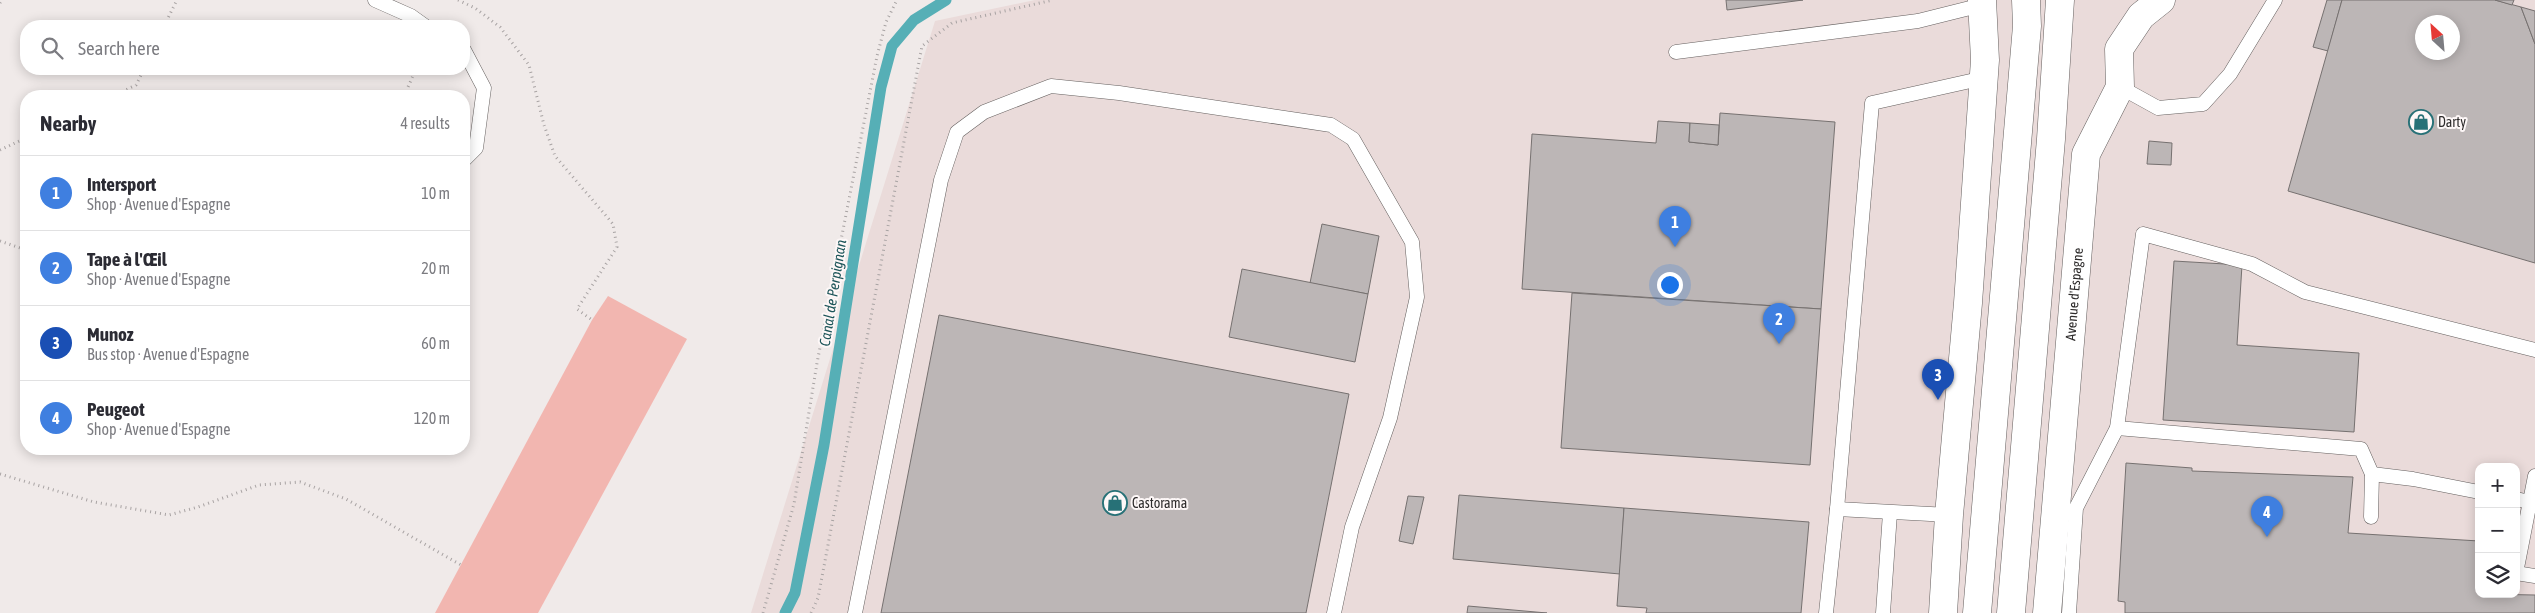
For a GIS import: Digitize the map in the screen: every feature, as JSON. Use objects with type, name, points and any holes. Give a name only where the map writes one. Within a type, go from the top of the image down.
[{"type":"street","points":[[1977,613],[2027,36],[2026,0]]},
{"type":"street","points":[[2011,613],[2051,139],[2060,0]]},
{"type":"street","name":"Avenue d'Espagne","points":[[2047,613],[2065,508],[2086,154],[2120,87],[2119,49],[2141,16],[2161,0]]},
{"type":"street","points":[[1943,613],[1949,515],[1966,322],[1984,78],[1982,3]]},
{"type":"lane","points":[[375,0],[417,20]]},
{"type":"lane","points":[[2120,87],[2158,108],[2203,104],[2230,74],[2275,0]]},
{"type":"lane","points":[[1676,52],[1918,21],[1982,3]]},
{"type":"lane","points":[[470,61],[484,88],[476,148],[470,154]]},
{"type":"lane","points":[[1826,613],[1837,509],[1872,104],[1984,78]]},
{"type":"lane","points":[[855,613],[941,180],[957,132],[984,112],[1051,86],[1119,93],[1332,125],[1352,138],[1412,242],[1417,296],[1390,418],[1352,527],[1334,613]]},
{"type":"lane","points":[[2069,613],[2065,508],[2117,428],[2143,234],[2252,264],[2305,292],[2535,350]]},
{"type":"lane","points":[[2117,428],[2360,449],[2372,474],[2370,517]]},
{"type":"lane","points":[[2372,474],[2413,478],[2475,491]]},
{"type":"lane","points":[[2518,553],[2523,500],[2535,476]]},
{"type":"lane","points":[[1837,509],[1949,515]]},
{"type":"lane","points":[[1883,613],[1890,513]]},
{"type":"lane","points":[[2520,574],[2535,576]]},
{"type":"path","points":[[167,20],[177,0]]},
{"type":"path","points":[[458,0],[500,26],[529,65],[544,125],[555,156],[612,224],[617,247],[577,309],[592,320]]},
{"type":"path","points":[[763,613],[794,504],[817,363],[877,56],[886,22],[897,0]]},
{"type":"path","points":[[811,613],[818,598],[922,46],[952,22],[1053,0]]},
{"type":"path","points":[[126,90],[136,85],[141,75]]},
{"type":"path","points":[[407,90],[413,75]]},
{"type":"path","points":[[0,150],[20,141]]},
{"type":"path","points":[[0,241],[20,248]]},
{"type":"path","points":[[0,474],[94,502],[169,515],[198,508],[259,485],[300,482],[346,499],[461,565]]},
{"type":"shaded area","points":[[1035,0],[2535,0],[2535,613],[751,613],[935,21]]},
{"type":"shaded area","points":[[608,296],[687,339],[538,613],[435,613],[592,320]]},
{"type":"building","points":[[1726,0],[1803,0],[1727,10]]},
{"type":"building","points":[[2327,0],[2342,0],[2328,51],[2313,47]]},
{"type":"building","name":"Darty","points":[[2342,0],[2495,0],[2521,7],[2535,44],[2535,263],[2288,191]]},
{"type":"building","points":[[2495,0],[2514,0],[2512,5]]},
{"type":"building","points":[[2521,7],[2535,11],[2535,44]]},
{"type":"building","points":[[1720,113],[1835,122],[1821,309],[1522,289],[1532,134],[1656,143],[1658,121],[1690,123],[1689,142],[1718,145]]},
{"type":"building","points":[[1690,123],[1719,125],[1718,145],[1689,142]]},
{"type":"building","points":[[2149,141],[2172,143],[2171,165],[2147,164]]},
{"type":"building","points":[[1322,224],[1379,236],[1368,294],[1310,283]]},
{"type":"building","points":[[2174,261],[2242,265],[2237,345],[2359,353],[2354,432],[2163,420]]},
{"type":"building","points":[[1242,269],[1368,294],[1355,362],[1229,337]]},
{"type":"building","points":[[1572,293],[1821,309],[1810,465],[1561,448]]},
{"type":"building","name":"Castorama","points":[[939,315],[1349,394],[1306,613],[881,613]]},
{"type":"building","points":[[2126,463],[2192,468],[2192,471],[2353,477],[2348,533],[2475,541],[2475,598],[2520,598],[2520,595],[2535,595],[2535,613],[2125,613],[2125,602],[2118,601]]},
{"type":"building","points":[[1459,495],[1624,508],[1620,574],[1453,559]]},
{"type":"building","points":[[1408,496],[1424,497],[1413,544],[1399,541]]},
{"type":"building","points":[[1624,508],[1809,522],[1801,613],[1646,613],[1647,608],[1617,606]]},
{"type":"building","points":[[1468,606],[1547,613],[1467,613]]},
{"type":"waterway","name":"Canal de Perpignan","points":[[785,613],[795,593],[824,445],[881,87],[892,46],[914,20],[946,0]]},
{"type":"place","name":"Darty","points":[[2421,122]]},
{"type":"place","name":"Intersport","points":[[1675,247]]},
{"type":"place","name":"Tape à l'Œil","points":[[1779,344]]},
{"type":"place","name":"Munoz","points":[[1938,400]]},
{"type":"place","name":"Castorama","points":[[1115,503]]},
{"type":"place","name":"Peugeot","points":[[2267,537]]}]
